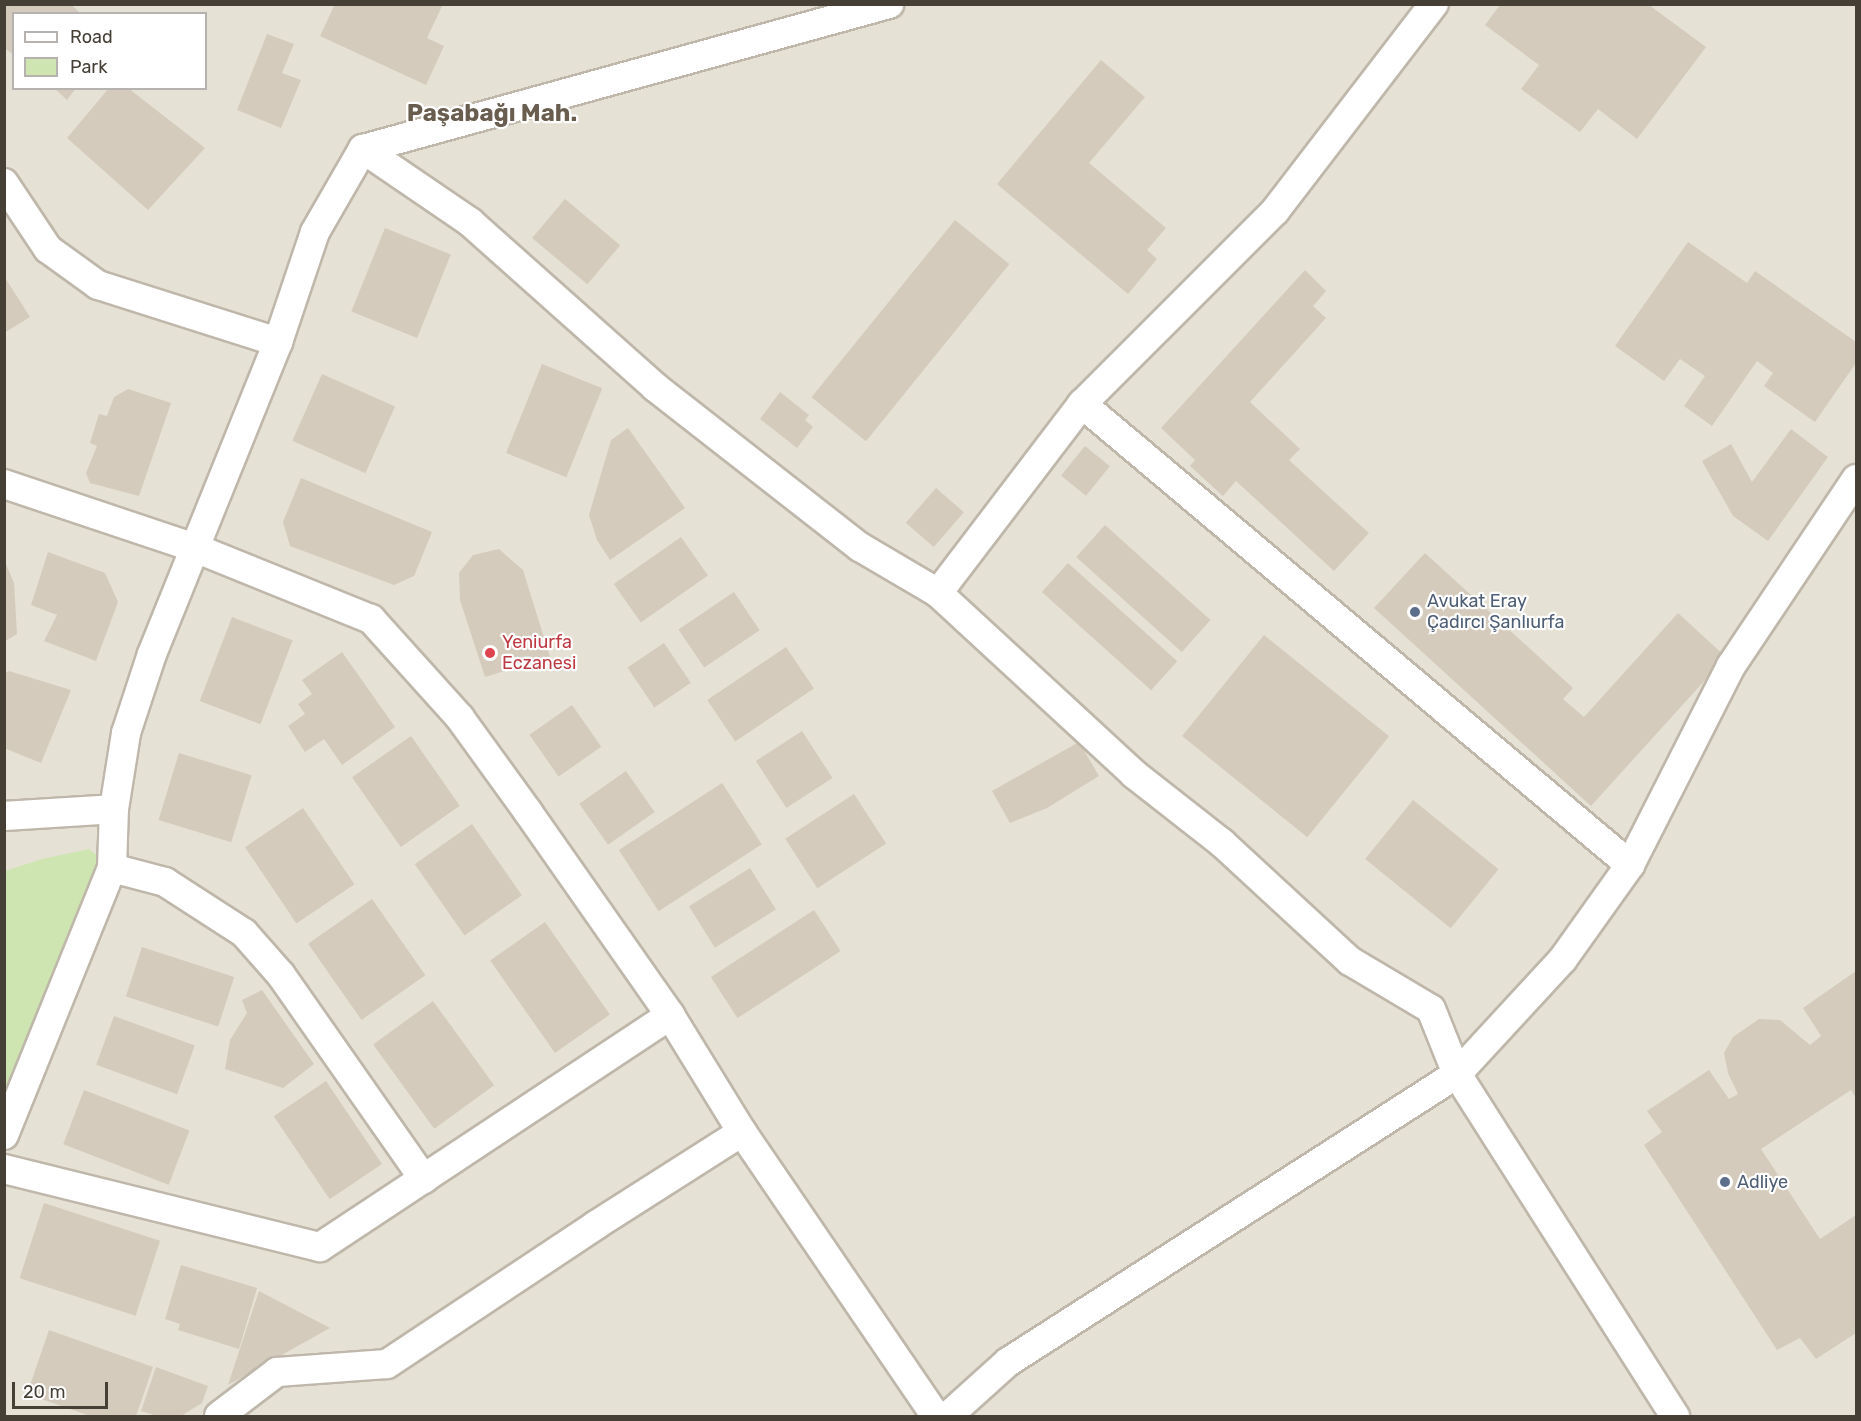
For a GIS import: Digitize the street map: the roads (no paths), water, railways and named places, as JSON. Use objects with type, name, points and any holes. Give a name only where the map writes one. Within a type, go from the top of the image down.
[{"type":"street","points":[[4,1135],[112,868],[114,809],[126,733],[152,654],[278,342],[315,232],[363,149],[889,4]]},
{"type":"street","points":[[938,593],[1082,404],[1275,211],[1434,4]]},
{"type":"street","points":[[363,149],[470,222],[655,387],[860,547],[938,593],[1134,774],[1222,843],[1350,961],[1431,1009],[1457,1074],[1675,1416]]},
{"type":"street","points":[[4,183],[48,249],[98,285],[278,342]]},
{"type":"street","points":[[1082,404],[1630,865]]},
{"type":"street","points":[[948,1416],[1008,1362],[1457,1074],[1563,959],[1630,865],[1731,666],[1857,479]]},
{"type":"street","points":[[4,484],[195,548],[371,619],[460,718],[670,1015],[742,1132],[936,1416]]},
{"type":"street","points":[[4,816],[114,809]]},
{"type":"street","points":[[112,868],[165,882],[244,933],[281,975],[424,1179]]},
{"type":"street","points":[[4,1169],[320,1247],[670,1015]]},
{"type":"street","points":[[219,1416],[277,1372],[387,1364],[596,1225],[742,1132]]},
{"type":"place","name":"Avukat Eray Çadırcı Şanlıurfa","points":[[1415,612]]},
{"type":"place","name":"Yeniurfa Eczanesi","points":[[490,653]]},
{"type":"place","name":"Adliye","points":[[1725,1182]]},
{"type":"district","name":"Paşabağı Mah.","points":[[492,114]]}]
